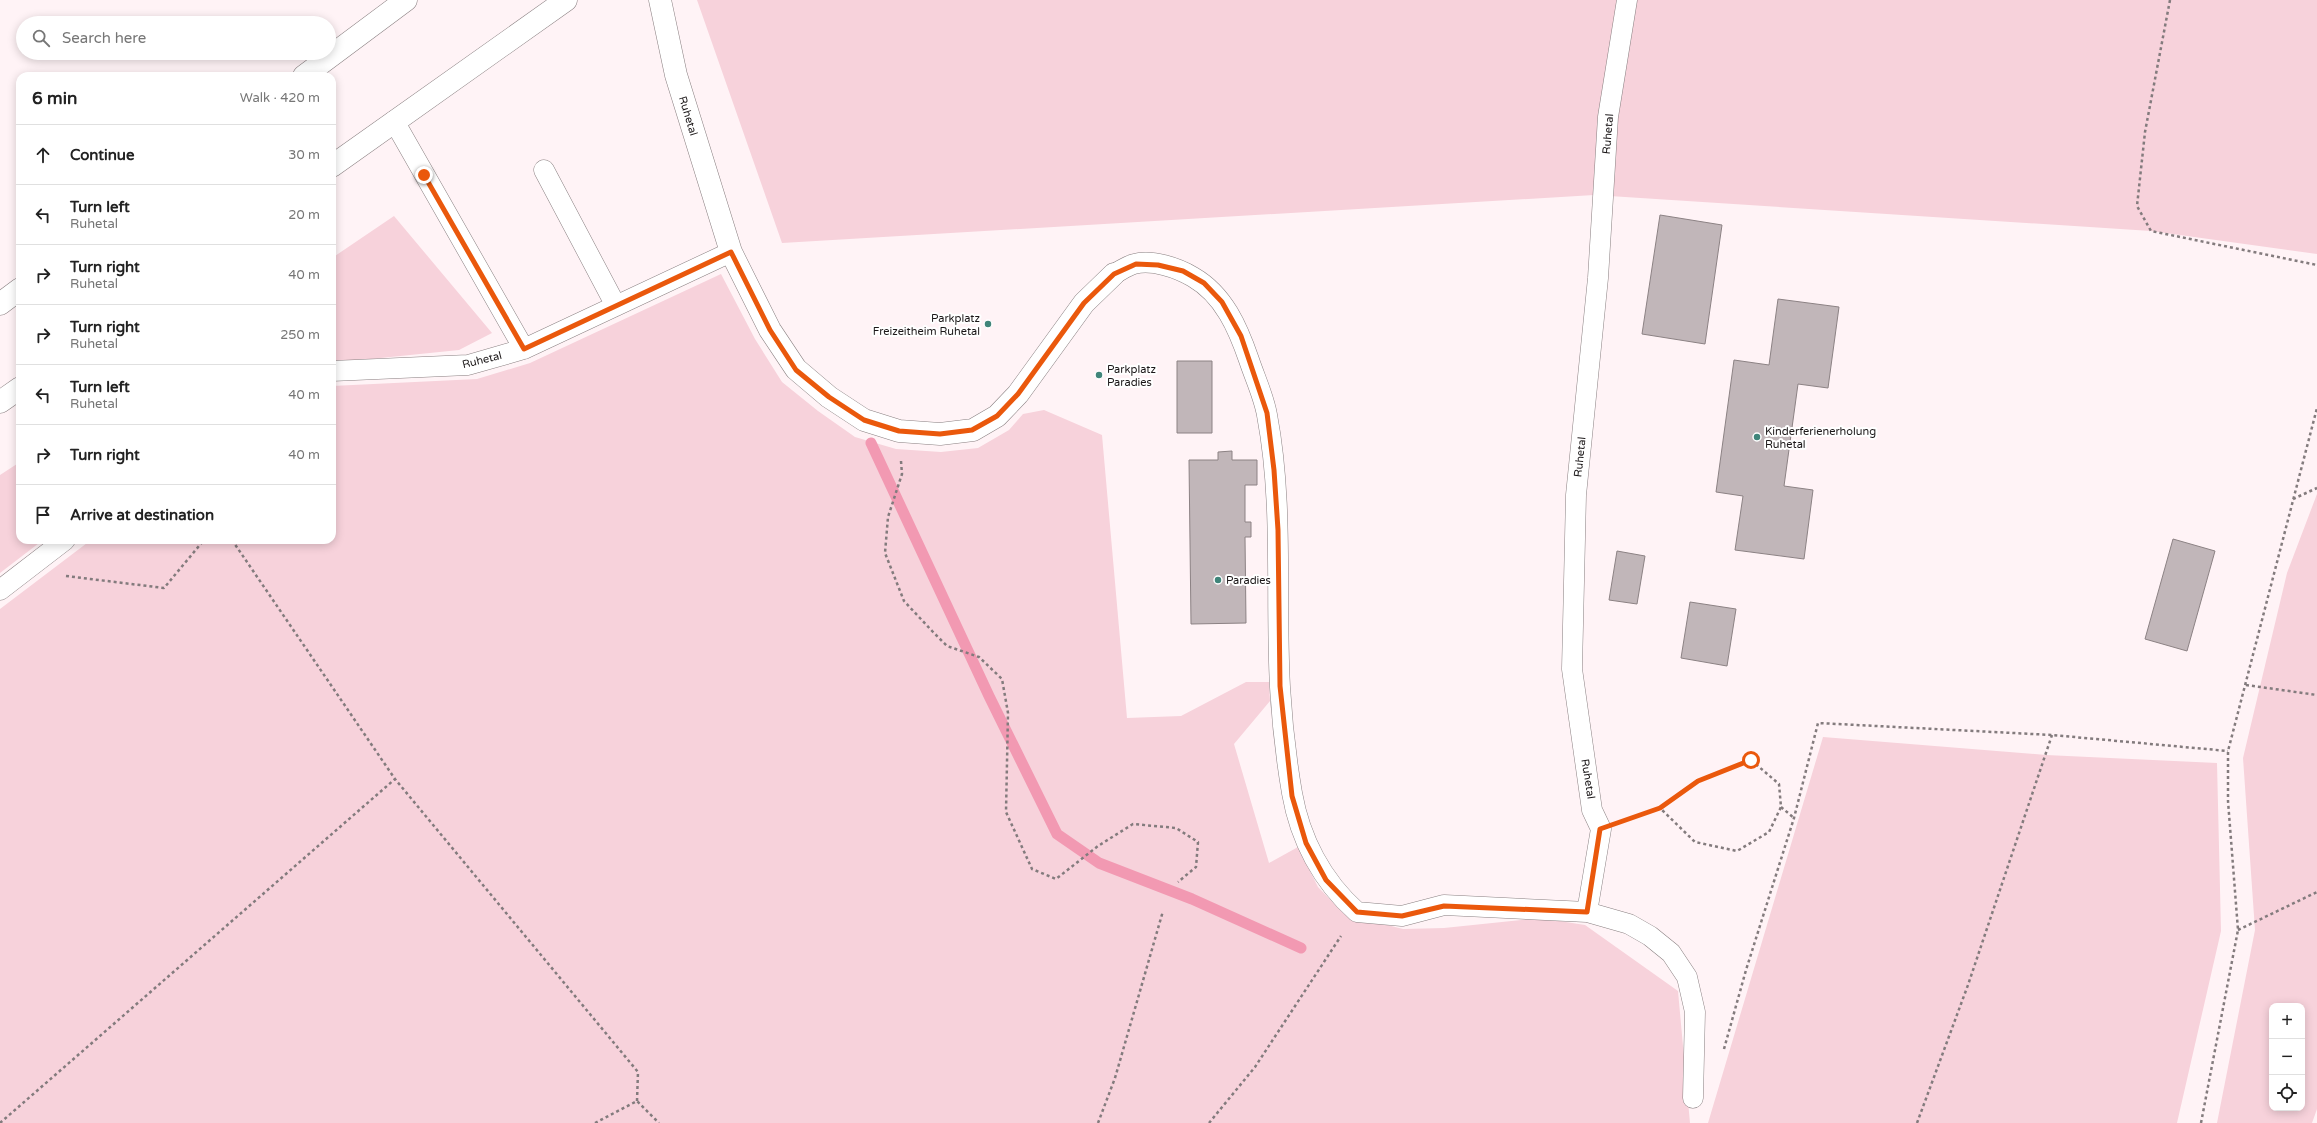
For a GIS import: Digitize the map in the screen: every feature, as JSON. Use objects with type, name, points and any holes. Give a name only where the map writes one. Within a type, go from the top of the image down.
[{"type":"main road","points":[[336,52],[406,0]]},
{"type":"main road","points":[[336,163],[566,0]]},
{"type":"main road","name":"Ruhetal","points":[[660,0],[676,75],[731,252],[770,330],[796,370],[829,397],[864,420],[899,431],[940,434],[972,430],[997,416],[1018,394],[1084,303],[1114,274]]},
{"type":"main road","points":[[309,72],[325,60]]},
{"type":"main road","points":[[0,304],[16,292]]},
{"type":"main road","points":[[0,402],[16,391]]},
{"type":"lane","name":"Ruhetal","points":[[1600,829],[1592,810],[1590,782],[1580,738],[1572,669],[1576,495],[1598,278],[1608,117],[1627,0]]},
{"type":"lane","points":[[394,122],[524,349]]},
{"type":"lane","points":[[544,170],[616,306]]},
{"type":"lane","name":"Ruhetal","points":[[336,371],[468,365],[524,349],[731,252]]},
{"type":"lane","name":"Ruhetal","points":[[1114,274],[1136,264],[1158,265],[1183,271],[1204,283],[1222,302],[1241,336],[1267,413],[1274,470],[1278,530],[1280,686],[1292,796],[1306,843],[1326,880],[1357,912]]},
{"type":"lane","points":[[0,590],[60,544]]},
{"type":"lane","points":[[1587,912],[1600,829]]},
{"type":"lane","points":[[1357,912],[1402,916],[1444,906],[1587,912],[1629,924],[1650,936],[1671,954],[1687,977],[1695,1012],[1693,1098]]},
{"type":"path","points":[[2170,0],[2145,132],[2137,206],[2151,231],[2317,265]]},
{"type":"path","points":[[2201,1123],[2238,930],[2228,800],[2228,751],[2317,408]]},
{"type":"path","points":[[899,431],[902,474],[888,517],[885,553],[904,600],[933,632],[947,646],[979,657],[1002,679],[1008,713],[1006,812],[1032,868],[1056,879],[1098,846],[1133,824],[1176,828],[1198,842],[1196,867],[1178,882]]},
{"type":"path","points":[[2293,499],[2317,488]]},
{"type":"path","points":[[26,571],[164,588],[201,544]]},
{"type":"path","points":[[235,544],[395,779],[638,1072],[637,1101],[659,1123]]},
{"type":"path","points":[[2246,685],[2317,695]]},
{"type":"path","points":[[1723,1054],[1746,970],[1794,818],[1818,723],[2052,735],[2187,749],[2228,751]]},
{"type":"path","points":[[1917,1123],[1968,984],[2052,735]]},
{"type":"path","points":[[1600,829],[1660,808],[1698,781],[1751,760],[1779,784],[1781,807],[1769,832],[1737,851],[1695,842],[1660,808]]},
{"type":"path","points":[[0,1123],[395,779]]},
{"type":"path","points":[[1781,807],[1794,818]]},
{"type":"path","points":[[2238,930],[2317,892]]},
{"type":"path","points":[[1098,1123],[1115,1078],[1163,911]]},
{"type":"path","points":[[1209,1123],[1255,1067],[1357,912]]},
{"type":"path","points":[[595,1123],[637,1101]]},
{"type":"shaded area","points":[[697,0],[2317,0],[2317,254],[2151,231],[1594,195],[782,243]]},
{"type":"shaded area","points":[[394,216],[492,333],[459,350],[336,363],[336,255]]},
{"type":"shaded area","points":[[721,274],[755,339],[782,382],[818,411],[855,437],[896,449],[941,452],[978,448],[1009,430],[1023,414],[1044,410],[1102,435],[1127,718],[1181,716],[1246,682],[1269,682],[1270,701],[1234,744],[1269,863],[1298,847],[1318,887],[1344,914],[1403,929],[1444,928],[1540,918],[1585,925],[1678,991],[1690,1123],[0,1123],[0,609],[86,544],[336,544],[336,386],[477,379],[530,363]]},
{"type":"shaded area","points":[[16,465],[16,544],[38,544],[0,573],[0,475]]},
{"type":"shaded area","points":[[2317,494],[2317,1109],[2312,1123],[2217,1123],[2255,930],[2243,758],[2287,573]]},
{"type":"shaded area","points":[[1823,737],[2046,755],[2217,763],[2221,931],[2177,1123],[1708,1123]]},
{"type":"building","points":[[1660,215],[1722,225],[1705,344],[1642,334]]},
{"type":"building","name":"Kinderferienerholung Ruhetal","points":[[1778,299],[1839,307],[1828,388],[1798,384],[1784,486],[1813,490],[1804,559],[1735,550],[1743,496],[1716,492],[1734,360],[1769,365]]},
{"type":"building","points":[[1177,361],[1212,361],[1212,433],[1177,433]]},
{"type":"building","name":"Paradies","points":[[1232,451],[1232,460],[1257,460],[1257,485],[1245,485],[1245,522],[1251,522],[1251,537],[1245,537],[1246,623],[1191,624],[1189,460],[1218,460],[1218,452]]},
{"type":"building","points":[[2173,539],[2215,551],[2187,651],[2145,639]]},
{"type":"building","points":[[1617,551],[1645,556],[1637,604],[1609,600]]},
{"type":"building","points":[[1690,602],[1736,609],[1727,666],[1681,658]]},
{"type":"waterway","points":[[871,443],[989,696],[1057,834],[1099,863],[1192,899],[1301,948]]},
{"type":"place","name":"Parkplatz Freizeitheim Ruhetal","points":[[988,324]]},
{"type":"place","name":"Parkplatz Paradies","points":[[1099,375]]},
{"type":"place","name":"Kinderferienerholung Ruhetal","points":[[1757,437]]},
{"type":"place","name":"Paradies","points":[[1218,580]]},
{"type":"route","points":[[424,175],[524,349],[731,252],[770,330],[796,370],[829,397],[864,420],[899,431],[940,434],[972,430],[997,416],[1018,394],[1084,303],[1114,274],[1136,264],[1158,265],[1183,271],[1204,283],[1222,302],[1241,336],[1267,413],[1274,470],[1278,530],[1280,686],[1285,744],[1292,796],[1306,843],[1326,880],[1343,900],[1357,912],[1402,916],[1444,906],[1587,912],[1600,829],[1660,808],[1698,781],[1751,760]]}]
